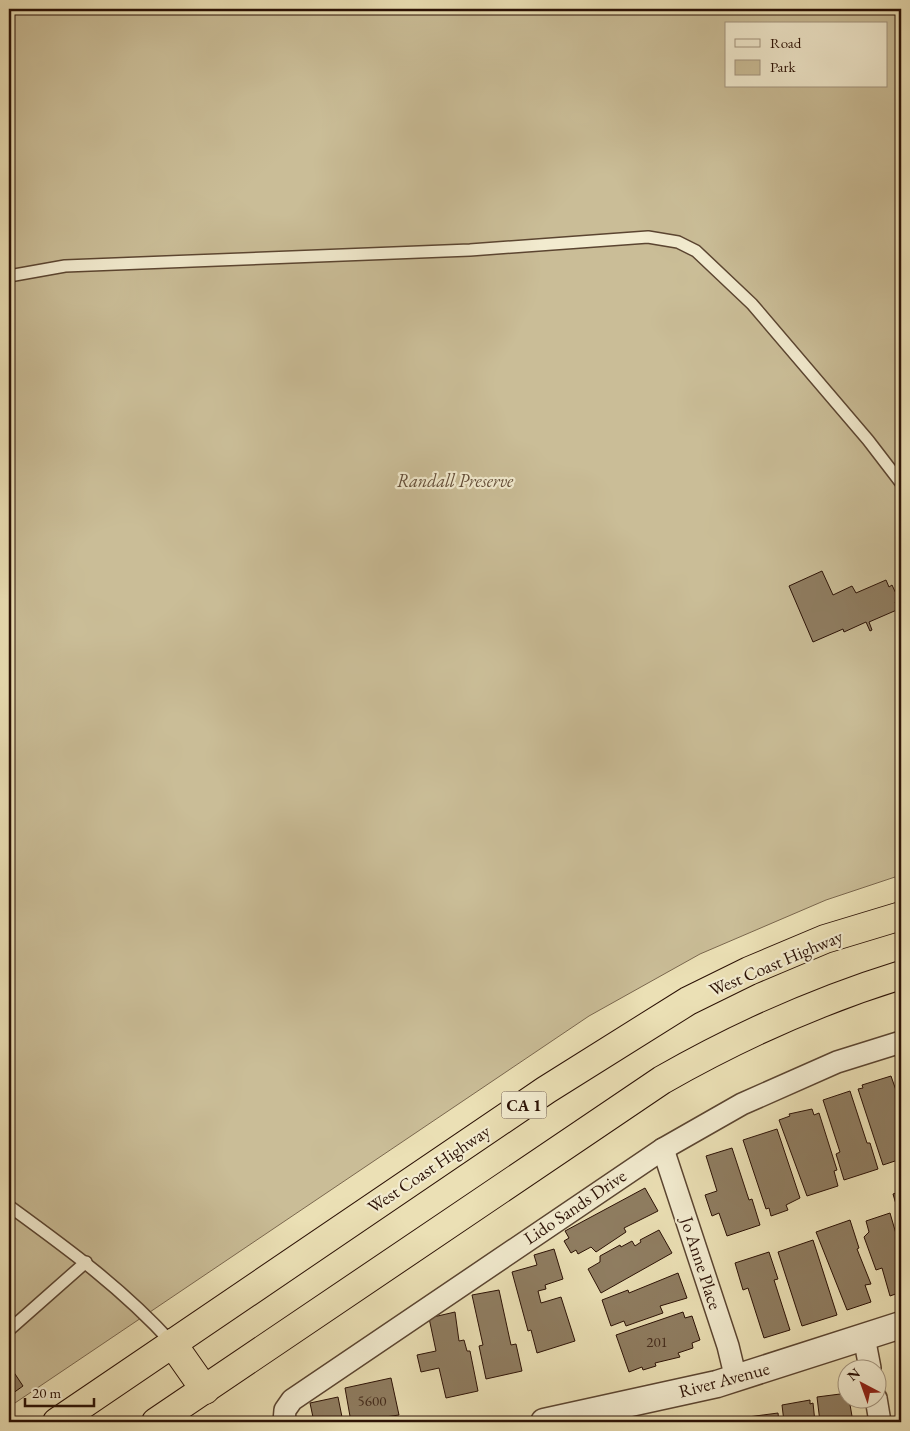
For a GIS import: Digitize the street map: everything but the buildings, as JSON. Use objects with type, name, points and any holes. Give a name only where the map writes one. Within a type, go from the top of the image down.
[{"type":"highway","name":"West Coast Highway","points":[[58,1422],[546,1090],[688,1001],[749,971],[825,939],[901,916]]},
{"type":"highway","points":[[156,1422],[662,1080],[715,1050],[778,1020],[842,993],[901,975]]},
{"type":"highway","points":[[172,1343],[204,1390]]},
{"type":"street","name":"Lido Sands Drive","points":[[284,1422],[285,1410],[292,1400],[663,1149],[742,1104],[829,1066],[901,1042]]},
{"type":"street","name":"Jo Anne Place","points":[[663,1149],[728,1346],[736,1379]]},
{"type":"street","name":"River Avenue","points":[[544,1422],[736,1379],[901,1325]]},
{"type":"street","points":[[864,1337],[868,1358]]},
{"type":"street","points":[[878,1408],[880,1422]]},
{"type":"lane","points":[[9,276],[65,266],[460,250],[648,237],[678,242],[696,250],[752,304],[868,440],[901,483]]},
{"type":"lane","points":[[9,1206],[86,1262],[138,1306],[172,1343]]},
{"type":"lane","points":[[9,1330],[86,1262]]},
{"type":"green space","name":"Randall Preserve","points":[[9,9],[901,9],[901,875],[826,900],[700,954],[589,1016],[9,1407]]}]
